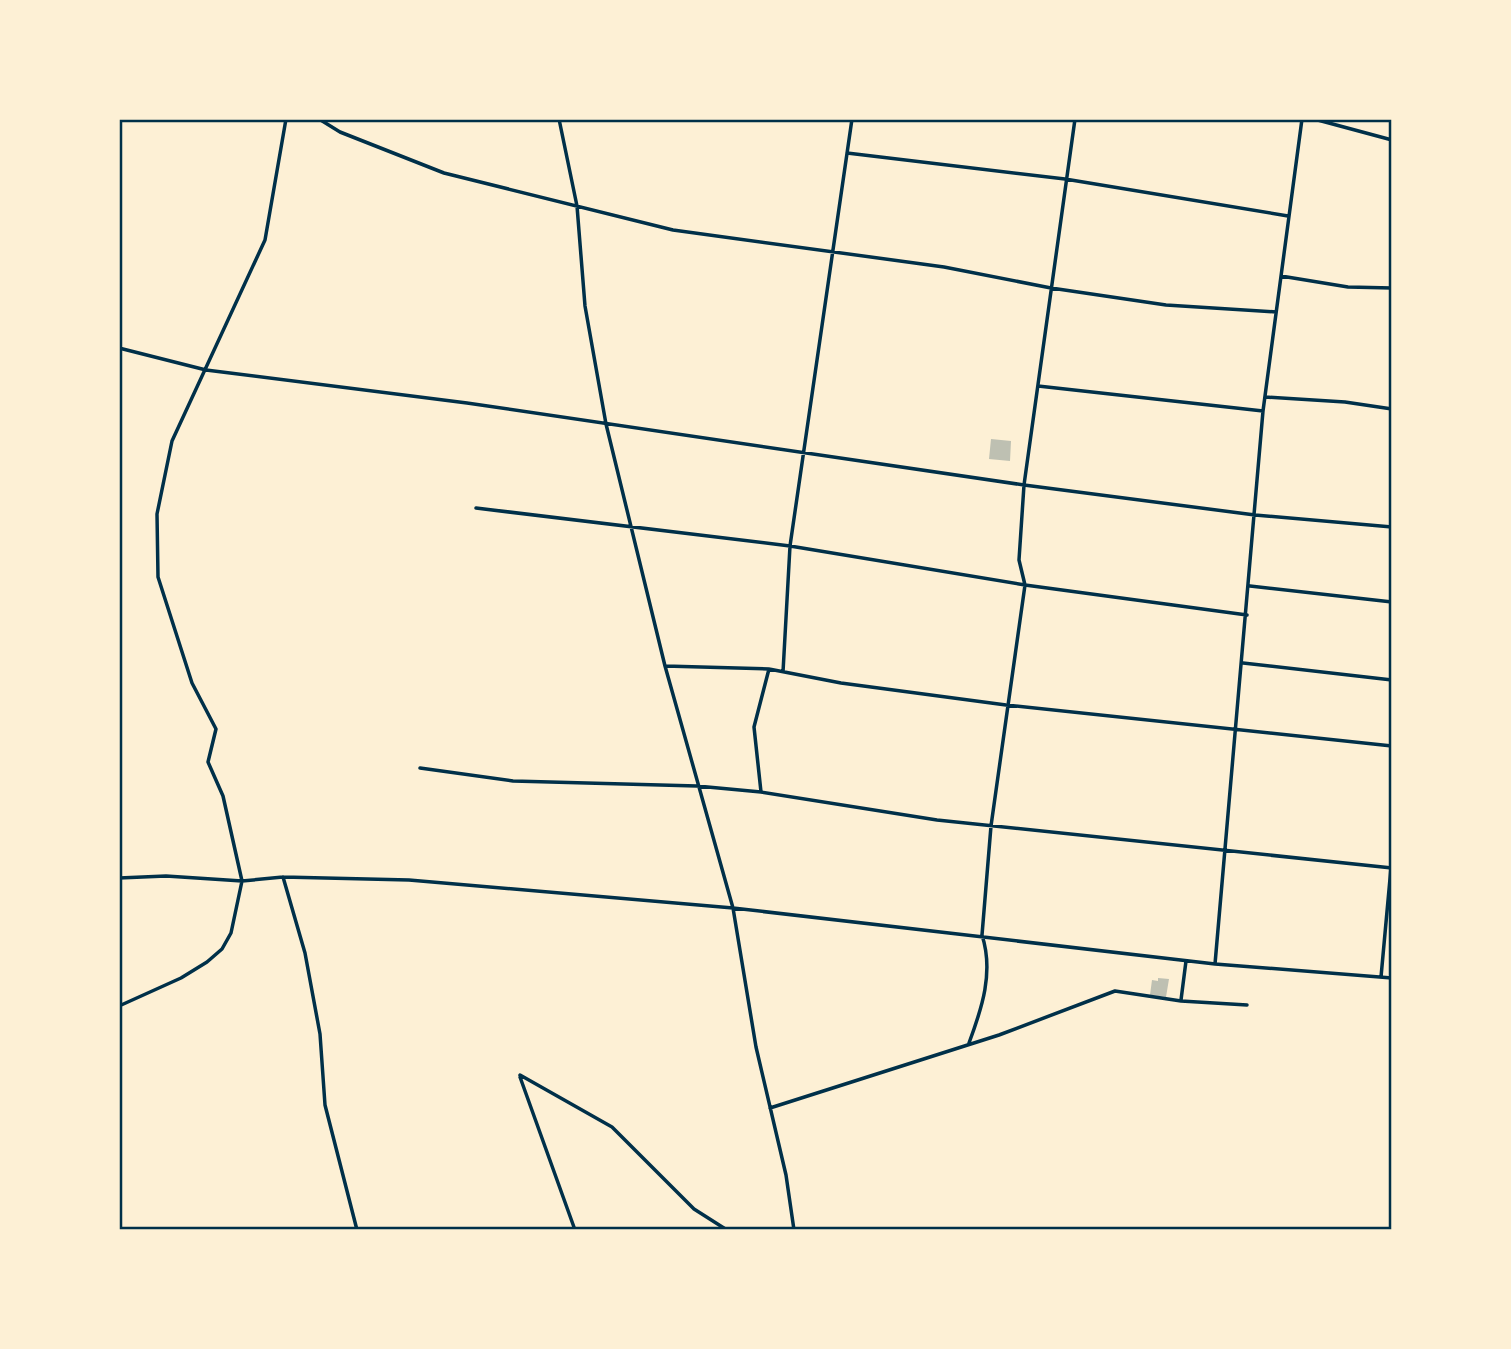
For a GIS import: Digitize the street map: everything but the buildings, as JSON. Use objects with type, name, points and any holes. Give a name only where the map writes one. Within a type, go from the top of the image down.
[{"type":"street","points":[[119,1006],[181,978],[222,949],[231,933],[242,881],[223,796],[208,762],[216,729],[192,683],[159,577],[157,514],[172,441],[265,240],[286,119]]},
{"type":"street","points":[[319,119],[340,132],[444,173],[673,230],[944,267],[1051,288],[1166,305],[1276,312]]},
{"type":"street","points":[[559,119],[577,206],[586,306],[606,424],[665,666],[733,908],[756,1047],[786,1175],[794,1230]]},
{"type":"street","points":[[783,672],[790,546],[852,119]]},
{"type":"street","points":[[969,1043],[986,993],[988,952],[982,935],[991,825],[1024,585],[1019,560],[1024,485],[1075,119]]},
{"type":"street","points":[[1214,964],[1250,586],[1263,411],[1302,119]]},
{"type":"street","points":[[1314,119],[1392,140]]},
{"type":"street","points":[[847,153],[1066,179],[1289,216]]},
{"type":"street","points":[[1281,276],[1348,287],[1392,288]]},
{"type":"street","points":[[119,348],[206,370],[606,424],[1024,485],[1255,515],[1392,527]]},
{"type":"street","points":[[1038,386],[1263,411]]},
{"type":"street","points":[[1265,397],[1345,402],[1392,409]]},
{"type":"street","points":[[476,508],[790,546],[1024,585],[1247,615]]},
{"type":"street","points":[[1250,586],[1392,603]]},
{"type":"street","points":[[1243,663],[1392,680]]},
{"type":"street","points":[[665,666],[769,669],[841,683],[1006,705],[1392,746]]},
{"type":"street","points":[[761,792],[754,727],[769,669]]},
{"type":"street","points":[[420,768],[513,781],[697,786],[761,792],[991,825],[1391,868]]},
{"type":"street","points":[[1381,977],[1392,857]]},
{"type":"street","points":[[119,878],[166,876],[242,881],[282,877],[409,880],[733,908],[1214,964],[1392,978]]},
{"type":"street","points":[[282,877],[305,953],[320,1034],[325,1105],[357,1230]]},
{"type":"street","points":[[1181,1000],[1186,961]]},
{"type":"street","points":[[770,1108],[999,1035],[1115,990],[1181,1000],[1247,1005]]},
{"type":"street","points":[[575,1230],[520,1075],[612,1126],[694,1209],[727,1230]]}]
